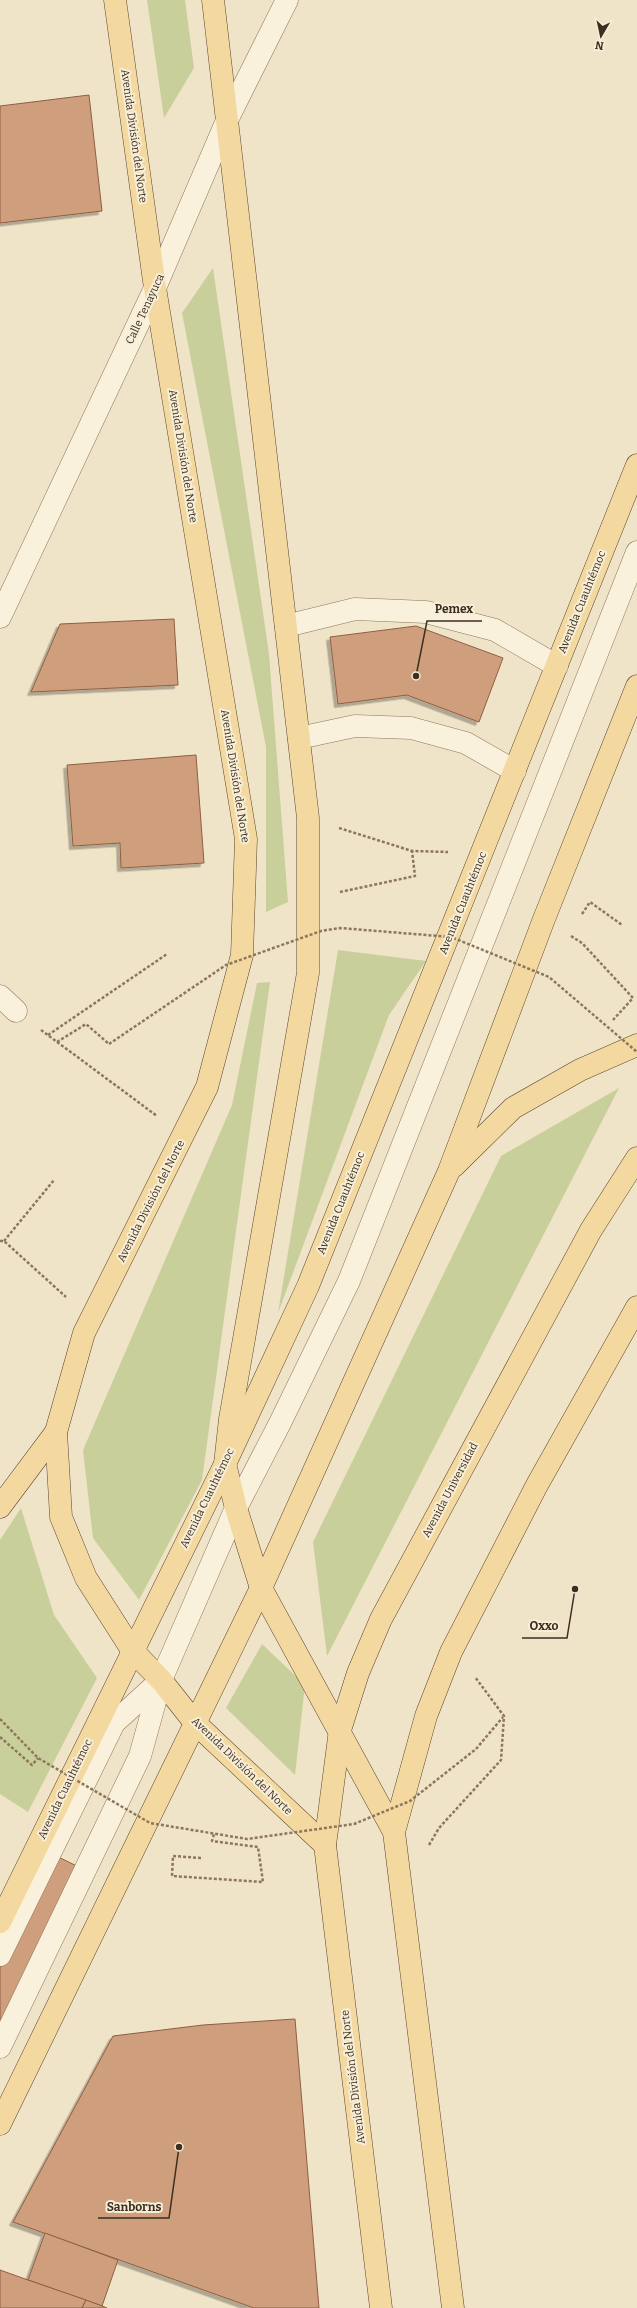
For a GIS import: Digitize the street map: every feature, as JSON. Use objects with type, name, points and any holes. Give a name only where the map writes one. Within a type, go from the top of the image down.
[{"type":"main road","name":"Avenida División del Norte","points":[[115,0],[155,288],[246,839],[242,955],[208,1088],[84,1332],[56,1432],[61,1517],[86,1578],[132,1650],[161,1680],[195,1723],[325,1845],[381,2308]]},
{"type":"main road","points":[[213,0],[228,118],[308,818],[308,973],[230,1419],[225,1464],[236,1508],[261,1588],[340,1730],[394,1832],[403,1888],[453,2308]]},
{"type":"main road","name":"Avenida Cuauhtémoc","points":[[0,1922],[132,1650],[225,1464],[308,1286],[484,852],[556,666],[637,465]]},
{"type":"main road","points":[[0,2124],[261,1588],[449,1171],[544,919],[637,686]]},
{"type":"main road","points":[[449,1171],[513,1108],[580,1070],[637,1045]]},
{"type":"main road","name":"Avenida Universidad","points":[[325,1845],[340,1730],[358,1673],[381,1619],[591,1230],[637,1158]]},
{"type":"main road","points":[[394,1832],[426,1716],[451,1652],[537,1485],[637,1307]]},
{"type":"main road","points":[[0,1507],[56,1432]]},
{"type":"street","name":"Calle Tenayuca","points":[[0,617],[155,288],[228,118],[287,0]]},
{"type":"street","points":[[0,2047],[140,1756],[161,1680],[236,1508],[280,1423],[348,1281],[637,552]]},
{"type":"street","points":[[286,626],[355,609],[426,612],[495,630],[556,666]]},
{"type":"street","points":[[299,738],[355,726],[411,728],[466,743],[516,771]]},
{"type":"street","points":[[0,996],[16,1012]]},
{"type":"street","points":[[0,1955],[114,1723],[161,1680]]},
{"type":"path","points":[[308,818],[412,852],[484,852]]},
{"type":"path","points":[[340,898],[340,892],[415,876],[412,852]]},
{"type":"path","points":[[582,915],[590,902],[622,925]]},
{"type":"path","points":[[56,1042],[86,1024],[109,1044],[226,966],[322,931],[340,928],[451,938],[549,978],[637,1052]]},
{"type":"path","points":[[569,935],[573,928]]},
{"type":"path","points":[[582,943],[633,998],[607,1026]]},
{"type":"path","points":[[48,1035],[167,954]]},
{"type":"path","points":[[16,1012],[183,1136]]},
{"type":"path","points":[[54,1180],[2,1241],[91,1319]]},
{"type":"path","points":[[403,1888],[439,1828],[501,1760],[504,1716],[483,1685],[451,1652]]},
{"type":"path","points":[[0,1719],[38,1758],[150,1823],[247,1839],[354,1824],[410,1801],[476,1749],[504,1716]]},
{"type":"path","points":[[0,1737],[32,1765],[38,1758]]},
{"type":"path","points":[[201,1858],[173,1856],[172,1876],[263,1882],[258,1847],[212,1841],[214,1834]]},
{"type":"green space","points":[[147,0],[185,0],[194,68],[164,118]]},
{"type":"green space","points":[[213,268],[269,654],[288,902],[266,912],[266,747],[182,313]]},
{"type":"green space","points":[[338,950],[426,961],[389,1015],[278,1313]]},
{"type":"green space","points":[[270,982],[202,1480],[139,1600],[93,1538],[83,1450],[232,1105],[257,983]]},
{"type":"green space","points":[[619,1088],[327,1656],[313,1542],[501,1156]]},
{"type":"green space","points":[[21,1508],[54,1615],[97,1678],[28,1812],[0,1794],[0,1540]]},
{"type":"green space","points":[[262,1644],[305,1685],[295,1775],[226,1708]]},
{"type":"building","points":[[89,95],[102,211],[0,223],[0,106]]},
{"type":"building","points":[[174,619],[178,685],[31,692],[60,624]]},
{"type":"building","points":[[416,626],[503,658],[479,722],[407,695],[338,704],[330,637]]},
{"type":"building","points":[[196,755],[204,863],[121,868],[120,843],[73,846],[67,765]]},
{"type":"building","points":[[46,1851],[85,1870],[0,2046],[0,1946]]},
{"type":"building","points":[[295,2019],[319,2308],[254,2308],[13,2222],[113,2036],[203,2025]]},
{"type":"building","points":[[45,2233],[118,2260],[102,2306],[28,2280]]},
{"type":"building","points":[[0,2270],[86,2300],[82,2308],[0,2308]]},
{"type":"building","points":[[86,2300],[102,2306],[107,2308],[82,2308]]},
{"type":"place","name":"Pemex","points":[[416,676]]},
{"type":"place","name":"Oxxo","points":[[575,1589]]},
{"type":"place","name":"Sanborns","points":[[179,2147]]}]
